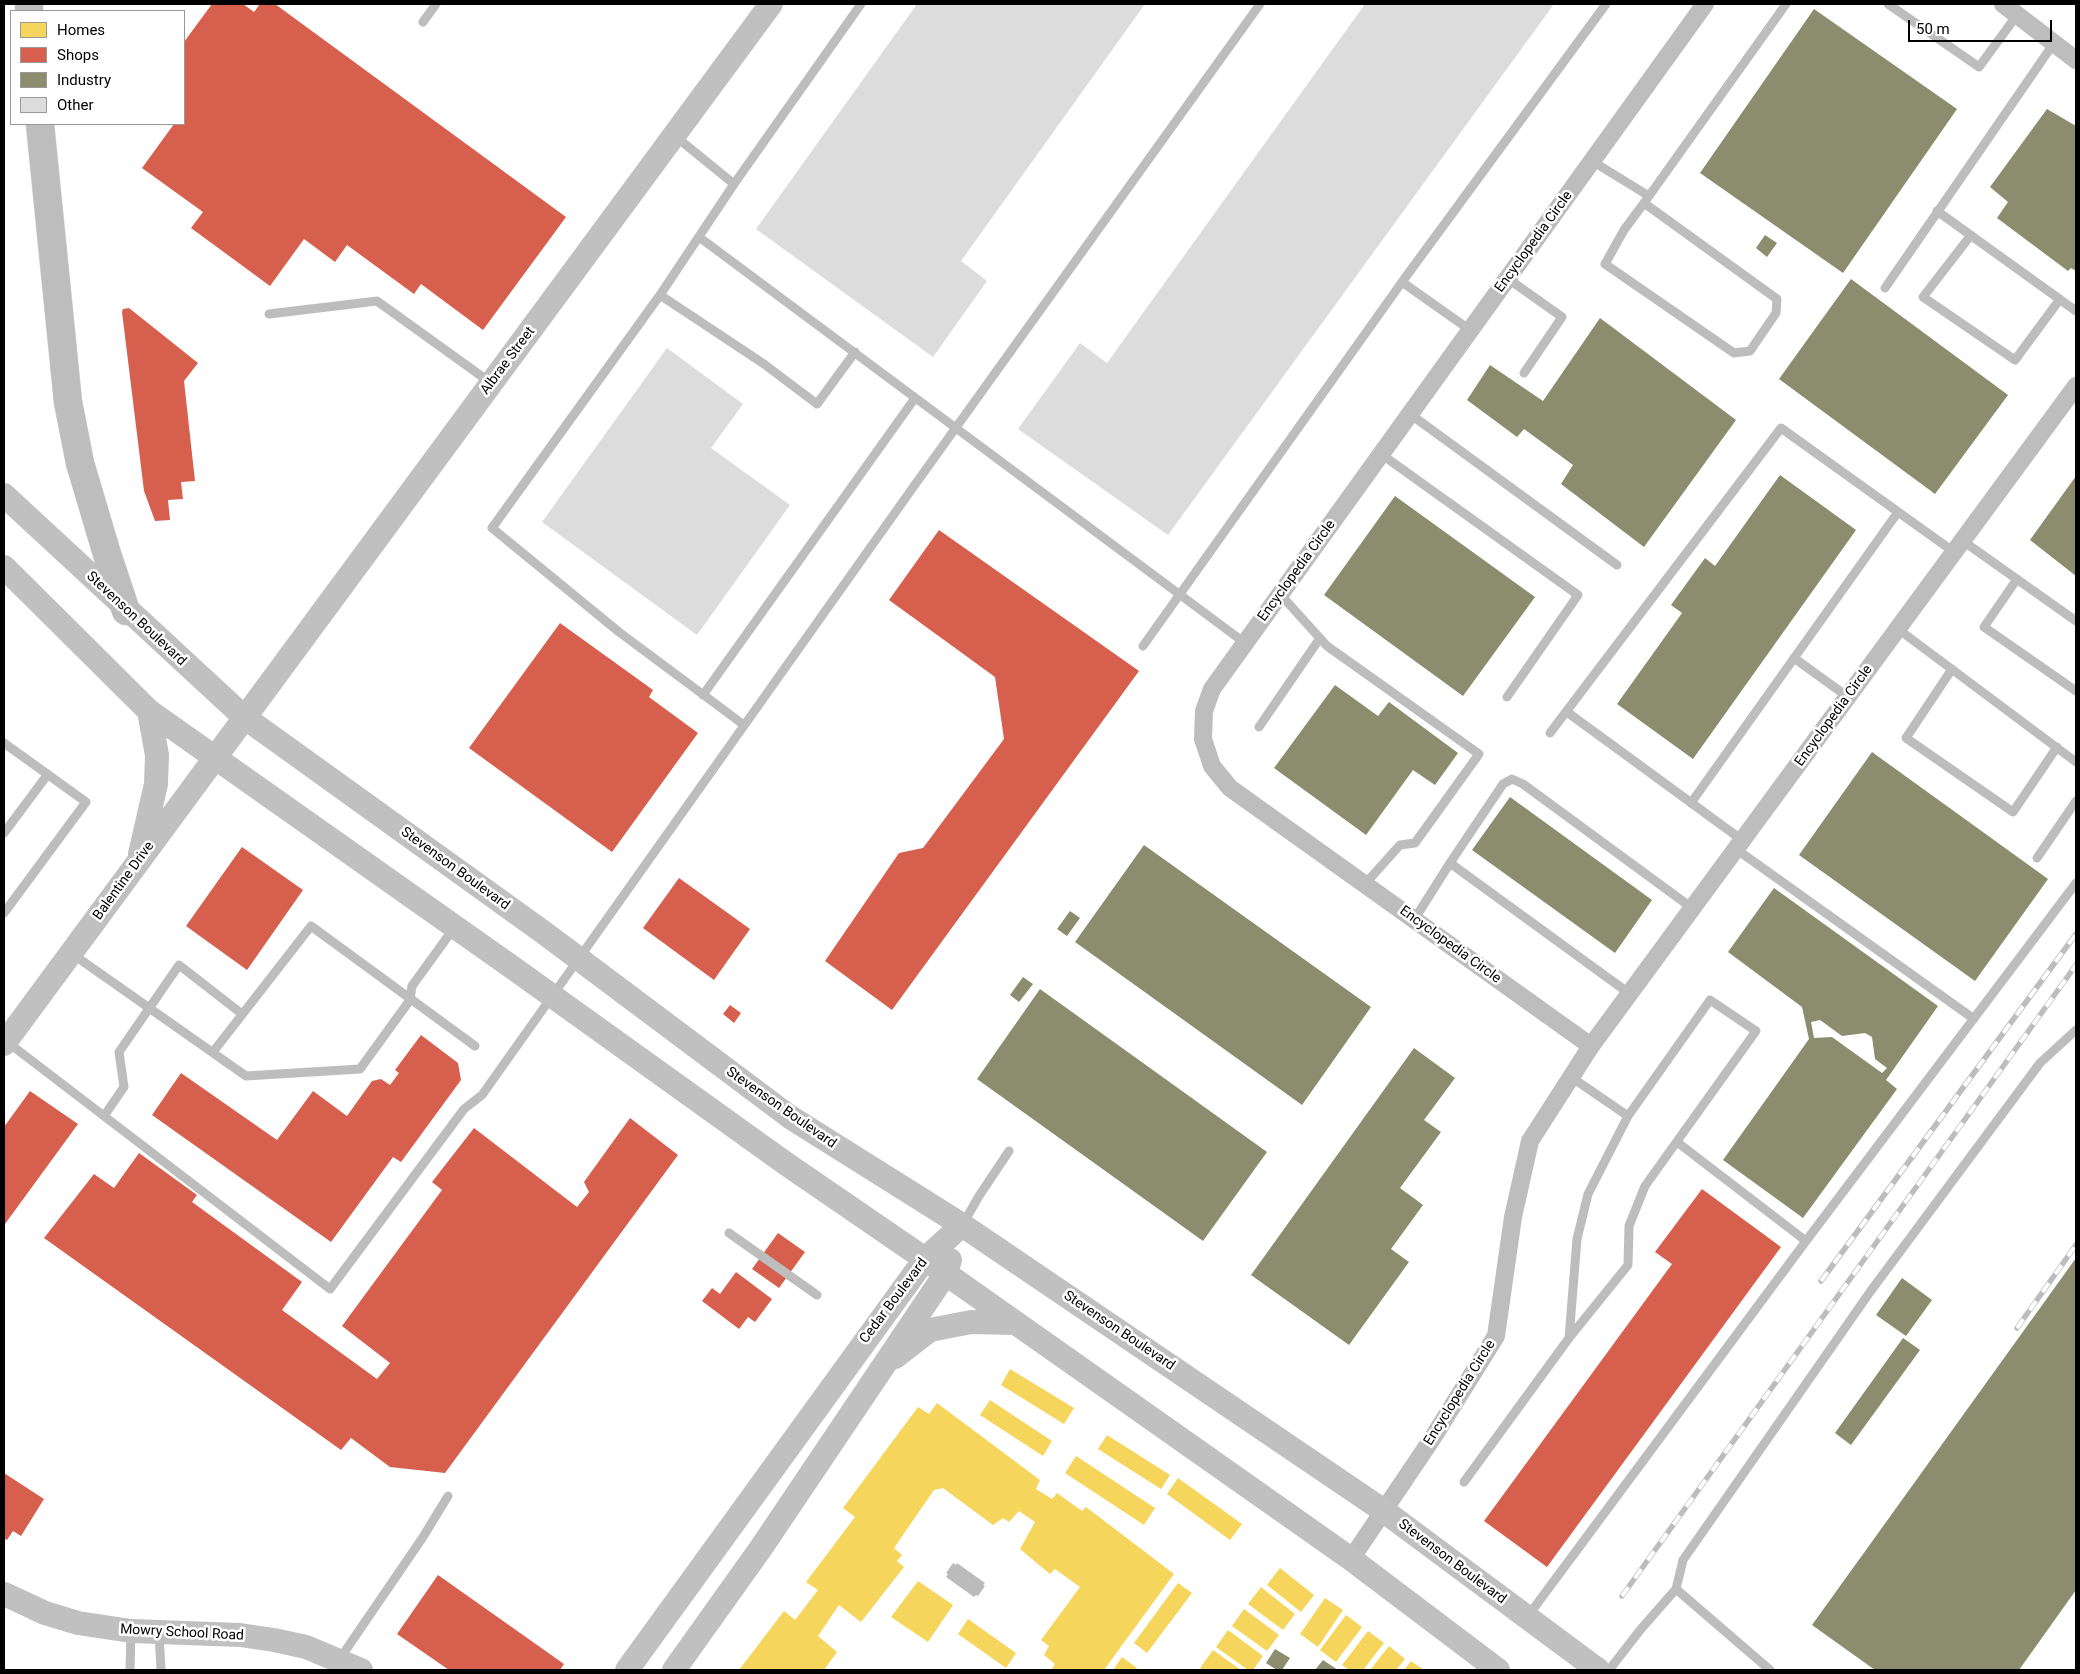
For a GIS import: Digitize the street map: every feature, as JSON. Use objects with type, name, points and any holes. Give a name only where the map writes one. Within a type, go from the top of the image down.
[{"type":"highway","points":[[40,125],[68,402],[80,463],[126,611]]},
{"type":"main road","name":"Albrae Street","points":[[244,717],[771,4]]},
{"type":"main road","name":"Stevenson Boulevard","points":[[4,495],[126,611],[244,717],[579,959],[790,1117],[962,1225],[1384,1511],[1598,1670]]},
{"type":"main road","points":[[4,567],[149,711],[785,1163],[946,1273],[1350,1559],[1498,1670]]},
{"type":"main road","points":[[138,862],[156,784],[157,755],[149,711]]},
{"type":"main road","name":"Balentine Drive","points":[[5,1043],[244,717]]},
{"type":"main road","name":"Cedar Boulevard","points":[[627,1670],[924,1258],[962,1225]]},
{"type":"main road","name":"Cedar Boulevard","points":[[674,1670],[761,1548],[946,1273],[962,1225]]},
{"type":"main road","points":[[880,1369],[930,1330],[971,1322],[1016,1323]]},
{"type":"main road","name":"Mowry School Road","points":[[4,1594],[45,1613],[78,1623],[131,1631],[217,1633],[274,1640],[306,1647],[361,1670]]},
{"type":"street","name":"Encyclopedia Circle","points":[[1592,1046],[1230,788],[1212,766],[1203,739],[1204,711],[1212,690],[1245,643],[1705,4]]},
{"type":"street","points":[[2003,4],[2076,60]]},
{"type":"street","name":"Encyclopedia Circle","points":[[1350,1559],[1432,1439],[1496,1336],[1513,1217],[1530,1141],[1592,1046],[2076,386]]},
{"type":"lane","points":[[423,22],[436,4]]},
{"type":"lane","points":[[744,726],[618,632],[492,528],[660,295],[734,184],[861,4]]},
{"type":"lane","points":[[5,1043],[104,1116],[330,1290],[464,1109],[482,1095],[1260,4]]},
{"type":"lane","points":[[1142,646],[1402,282],[1606,4]]},
{"type":"lane","points":[[1592,161],[1646,199],[1777,299],[1776,314],[1750,351],[1734,353],[1605,264],[1624,230],[1646,199],[1786,4]]},
{"type":"lane","points":[[1888,4],[1979,67],[2017,15]]},
{"type":"lane","points":[[1885,288],[2054,43]]},
{"type":"lane","points":[[674,136],[734,184]]},
{"type":"lane","points":[[1937,211],[2076,311]]},
{"type":"lane","points":[[1971,235],[1923,297],[2016,360],[2060,299]]},
{"type":"lane","points":[[699,237],[1245,643]]},
{"type":"lane","points":[[1508,278],[1562,318],[1524,373]]},
{"type":"lane","points":[[1402,282],[1470,330]]},
{"type":"lane","points":[[660,295],[764,364],[817,404],[854,352]]},
{"type":"lane","points":[[269,314],[377,301],[492,383]]},
{"type":"lane","points":[[703,695],[915,398]]},
{"type":"lane","points":[[1410,414],[1617,565]]},
{"type":"lane","points":[[1550,733],[1781,428],[1898,512],[2017,579],[2076,621]]},
{"type":"lane","points":[[1381,454],[1578,596],[1506,697]]},
{"type":"lane","points":[[1691,803],[1898,512]]},
{"type":"lane","points":[[2017,579],[1984,627],[2076,691]]},
{"type":"lane","points":[[1280,594],[1327,646],[1479,754],[1415,843],[1400,845],[1366,884]]},
{"type":"lane","points":[[1898,629],[2076,762]]},
{"type":"lane","points":[[1259,727],[1320,638]]},
{"type":"lane","points":[[1794,658],[1848,697]]},
{"type":"lane","points":[[1952,669],[1906,738],[2012,812],[2057,748]]},
{"type":"lane","points":[[1567,712],[1691,803],[1739,844],[1974,1019]]},
{"type":"lane","points":[[4,744],[86,802],[4,913]]},
{"type":"lane","points":[[4,833],[48,774]]},
{"type":"lane","points":[[1414,920],[1503,784],[1512,780],[1523,784],[1692,908]]},
{"type":"lane","points":[[2037,858],[2076,800]]},
{"type":"lane","points":[[1450,863],[1630,994]]},
{"type":"lane","points":[[1527,1618],[1806,1241],[2076,883]]},
{"type":"lane","points":[[212,1052],[311,926],[475,1046]]},
{"type":"lane","points":[[70,953],[246,1076],[360,1069],[410,1000],[412,986],[455,927]]},
{"type":"lane","points":[[104,1116],[124,1087],[119,1052],[179,965],[242,1014]]},
{"type":"lane","points":[[1464,1482],[1569,1338],[1628,1265],[1629,1226],[1645,1186],[1756,1031],[1710,1000],[1628,1116],[1588,1194],[1576,1239],[1569,1338]]},
{"type":"lane","points":[[1609,1670],[1676,1589],[1683,1560],[1864,1300],[2040,1063],[2076,1030]]},
{"type":"lane","points":[[1571,1077],[1628,1116]]},
{"type":"lane","points":[[1676,1142],[1806,1241]]},
{"type":"lane","points":[[962,1225],[1009,1150]]},
{"type":"lane","points":[[729,1232],[817,1295]]},
{"type":"lane","points":[[339,1660],[424,1537],[448,1496]]},
{"type":"lane","points":[[1676,1589],[1770,1670]]},
{"type":"lane","points":[[130,1670],[131,1631]]},
{"type":"lane","points":[[160,1633],[161,1670]]},
{"type":"shaded area","points":[[953,1563],[956,1565],[957,1563],[985,1583],[978,1596],[974,1597],[946,1577],[948,1574],[946,1573]]},
{"type":"building: Homes","points":[[1010,1369],[1074,1408],[1064,1424],[1001,1385]]},
{"type":"building: Homes","points":[[990,1400],[1052,1441],[1043,1456],[980,1415]]},
{"type":"building: Homes","points":[[937,1403],[1040,1480],[1036,1489],[1052,1499],[1057,1493],[1082,1511],[1086,1507],[1174,1574],[1104,1670],[1051,1670],[1055,1664],[1044,1655],[1049,1646],[1041,1640],[1080,1587],[1055,1569],[1050,1574],[1020,1549],[1035,1522],[1019,1511],[1009,1522],[1003,1518],[993,1525],[943,1488],[934,1490],[894,1548],[902,1555],[897,1561],[904,1567],[861,1622],[839,1605],[818,1636],[837,1652],[824,1670],[739,1670],[784,1611],[795,1620],[818,1590],[806,1582],[855,1517],[843,1508],[918,1407],[929,1414]]},
{"type":"building: Homes","points":[[1107,1435],[1170,1475],[1161,1489],[1098,1449]]},
{"type":"building: Homes","points":[[1076,1456],[1155,1508],[1144,1525],[1065,1473]]},
{"type":"building: Homes","points":[[1178,1478],[1242,1524],[1230,1540],[1167,1494]]},
{"type":"building: Homes","points":[[1280,1568],[1314,1595],[1301,1612],[1267,1585]]},
{"type":"building: Homes","points":[[918,1581],[953,1605],[928,1642],[891,1617]]},
{"type":"building: Homes","points":[[1178,1583],[1192,1593],[1147,1653],[1134,1643]]},
{"type":"building: Homes","points":[[1261,1587],[1295,1614],[1283,1630],[1248,1604]]},
{"type":"building: Homes","points":[[1325,1598],[1343,1610],[1318,1647],[1300,1634]]},
{"type":"building: Homes","points":[[1244,1609],[1279,1635],[1267,1651],[1232,1626]]},
{"type":"building: Homes","points":[[1346,1615],[1362,1627],[1336,1662],[1320,1650]]},
{"type":"building: Homes","points":[[968,1619],[1016,1653],[1006,1668],[958,1634]]},
{"type":"building: Homes","points":[[1228,1630],[1263,1656],[1253,1670],[1248,1670],[1216,1647]]},
{"type":"building: Homes","points":[[1368,1631],[1384,1643],[1363,1670],[1349,1670],[1342,1665]]},
{"type":"building: Homes","points":[[1389,1646],[1405,1659],[1396,1670],[1370,1670]]},
{"type":"building: Homes","points":[[1213,1650],[1241,1670],[1204,1670],[1200,1668]]},
{"type":"building: Homes","points":[[1122,1657],[1137,1668],[1135,1670],[1113,1670]]},
{"type":"building: Homes","points":[[1411,1661],[1424,1670],[1404,1670]]},
{"type":"building: Shops","points":[[212,4],[243,4],[254,12],[260,4],[275,4],[566,217],[483,330],[421,284],[414,294],[347,245],[335,262],[304,239],[270,286],[191,228],[203,212],[142,168],[173,125],[185,125],[185,41]]},
{"type":"building: Shops","points":[[129,308],[198,363],[184,381],[195,481],[181,482],[183,499],[168,500],[170,520],[155,521],[144,491],[122,312],[123,309]]},
{"type":"building: Shops","points":[[939,530],[1139,671],[892,1010],[825,961],[899,853],[923,848],[1004,739],[995,677],[889,600]]},
{"type":"building: Shops","points":[[560,623],[653,690],[649,697],[698,733],[612,852],[469,748]]},
{"type":"building: Shops","points":[[242,847],[303,890],[247,970],[186,926]]},
{"type":"building: Shops","points":[[679,878],[750,929],[714,980],[643,928]]},
{"type":"building: Shops","points":[[730,1005],[741,1013],[734,1023],[723,1014]]},
{"type":"building: Shops","points":[[421,1035],[458,1063],[461,1080],[401,1162],[393,1157],[331,1242],[152,1115],[181,1073],[277,1140],[313,1091],[347,1116],[372,1081],[381,1079],[390,1085],[399,1073],[395,1070]]},
{"type":"building: Shops","points":[[30,1091],[78,1124],[5,1224],[4,1127]]},
{"type":"building: Shops","points":[[630,1118],[678,1155],[445,1473],[390,1467],[351,1438],[341,1450],[44,1238],[94,1174],[114,1188],[139,1153],[197,1195],[192,1202],[302,1282],[282,1310],[377,1379],[390,1363],[342,1326],[442,1190],[432,1182],[474,1128],[577,1207],[589,1192],[584,1182]]},
{"type":"building: Shops","points":[[1702,1189],[1781,1247],[1547,1567],[1484,1521],[1672,1264],[1655,1252]]},
{"type":"building: Shops","points":[[778,1233],[805,1252],[779,1288],[752,1269]]},
{"type":"building: Shops","points":[[736,1272],[772,1299],[755,1322],[748,1317],[739,1329],[702,1301],[712,1288],[720,1294]]},
{"type":"building: Shops","points":[[4,1473],[44,1499],[21,1536],[13,1531],[7,1540],[4,1538]]},
{"type":"building: Shops","points":[[438,1575],[564,1664],[560,1670],[449,1670],[397,1634]]},
{"type":"building: Industry","points":[[1814,9],[1957,109],[1843,273],[1700,173]]},
{"type":"building: Industry","points":[[2047,109],[2076,126],[2076,271],[2071,268],[2068,271],[1997,218],[2008,202],[1990,187]]},
{"type":"building: Industry","points":[[1765,235],[1777,243],[1767,257],[1756,248]]},
{"type":"building: Industry","points":[[1851,279],[2008,395],[1935,494],[1779,379]]},
{"type":"building: Industry","points":[[1600,318],[1736,420],[1644,547],[1561,484],[1573,465],[1524,429],[1517,437],[1467,400],[1490,365],[1543,401]]},
{"type":"building: Industry","points":[[1780,475],[1856,530],[1693,759],[1617,704],[1682,613],[1671,605],[1705,558],[1715,566]]},
{"type":"building: Industry","points":[[2076,476],[2076,576],[2030,540]]},
{"type":"building: Industry","points":[[1395,496],[1535,597],[1463,696],[1324,595]]},
{"type":"building: Industry","points":[[1335,685],[1378,716],[1389,702],[1458,753],[1435,785],[1413,770],[1366,835],[1274,768]]},
{"type":"building: Industry","points":[[1872,752],[2048,879],[1975,981],[1799,855]]},
{"type":"building: Industry","points":[[1510,797],[1652,900],[1615,953],[1472,850]]},
{"type":"building: Industry","points":[[1144,845],[1371,1007],[1302,1105],[1075,942]]},
{"type":"building: Industry","points":[[1774,888],[1938,1006],[1886,1080],[1897,1089],[1803,1218],[1723,1160],[1809,1039],[1802,1007],[1728,952]],"holes":[[[1820,1020],[1842,1036],[1865,1033],[1872,1037],[1875,1059],[1887,1068],[1882,1073],[1832,1037],[1814,1038],[1811,1022]]]},
{"type":"building: Industry","points":[[1070,911],[1080,918],[1067,936],[1057,929]]},
{"type":"building: Industry","points":[[1023,977],[1033,984],[1019,1002],[1010,995]]},
{"type":"building: Industry","points":[[1040,989],[1267,1152],[1203,1241],[977,1079]]},
{"type":"building: Industry","points":[[1414,1048],[1455,1078],[1424,1120],[1441,1132],[1400,1188],[1423,1205],[1391,1249],[1409,1262],[1349,1345],[1251,1275]]},
{"type":"building: Industry","points":[[2076,1258],[2076,1590],[2019,1670],[1875,1670],[1812,1625]]},
{"type":"building: Industry","points":[[1902,1278],[1932,1300],[1906,1336],[1876,1315]]},
{"type":"building: Industry","points":[[1903,1338],[1920,1350],[1851,1445],[1835,1433]]},
{"type":"building: Industry","points":[[1275,1649],[1290,1658],[1282,1670],[1277,1670],[1266,1663]]},
{"type":"building: Industry","points":[[1323,1660],[1338,1670],[1315,1670]]},
{"type":"building: Other","points":[[917,4],[1145,4],[961,261],[987,281],[933,357],[756,229]]},
{"type":"building: Other","points":[[1365,4],[1554,4],[1168,535],[1018,429],[1080,343],[1107,363]]},
{"type":"building: Other","points":[[667,348],[743,404],[711,448],[790,505],[697,635],[542,522]]},
{"type":"railway","points":[[1821,1281],[2076,934]]},
{"type":"railway","points":[[1622,1596],[2076,965]]},
{"type":"railway","points":[[2017,1328],[2076,1245]]}]
